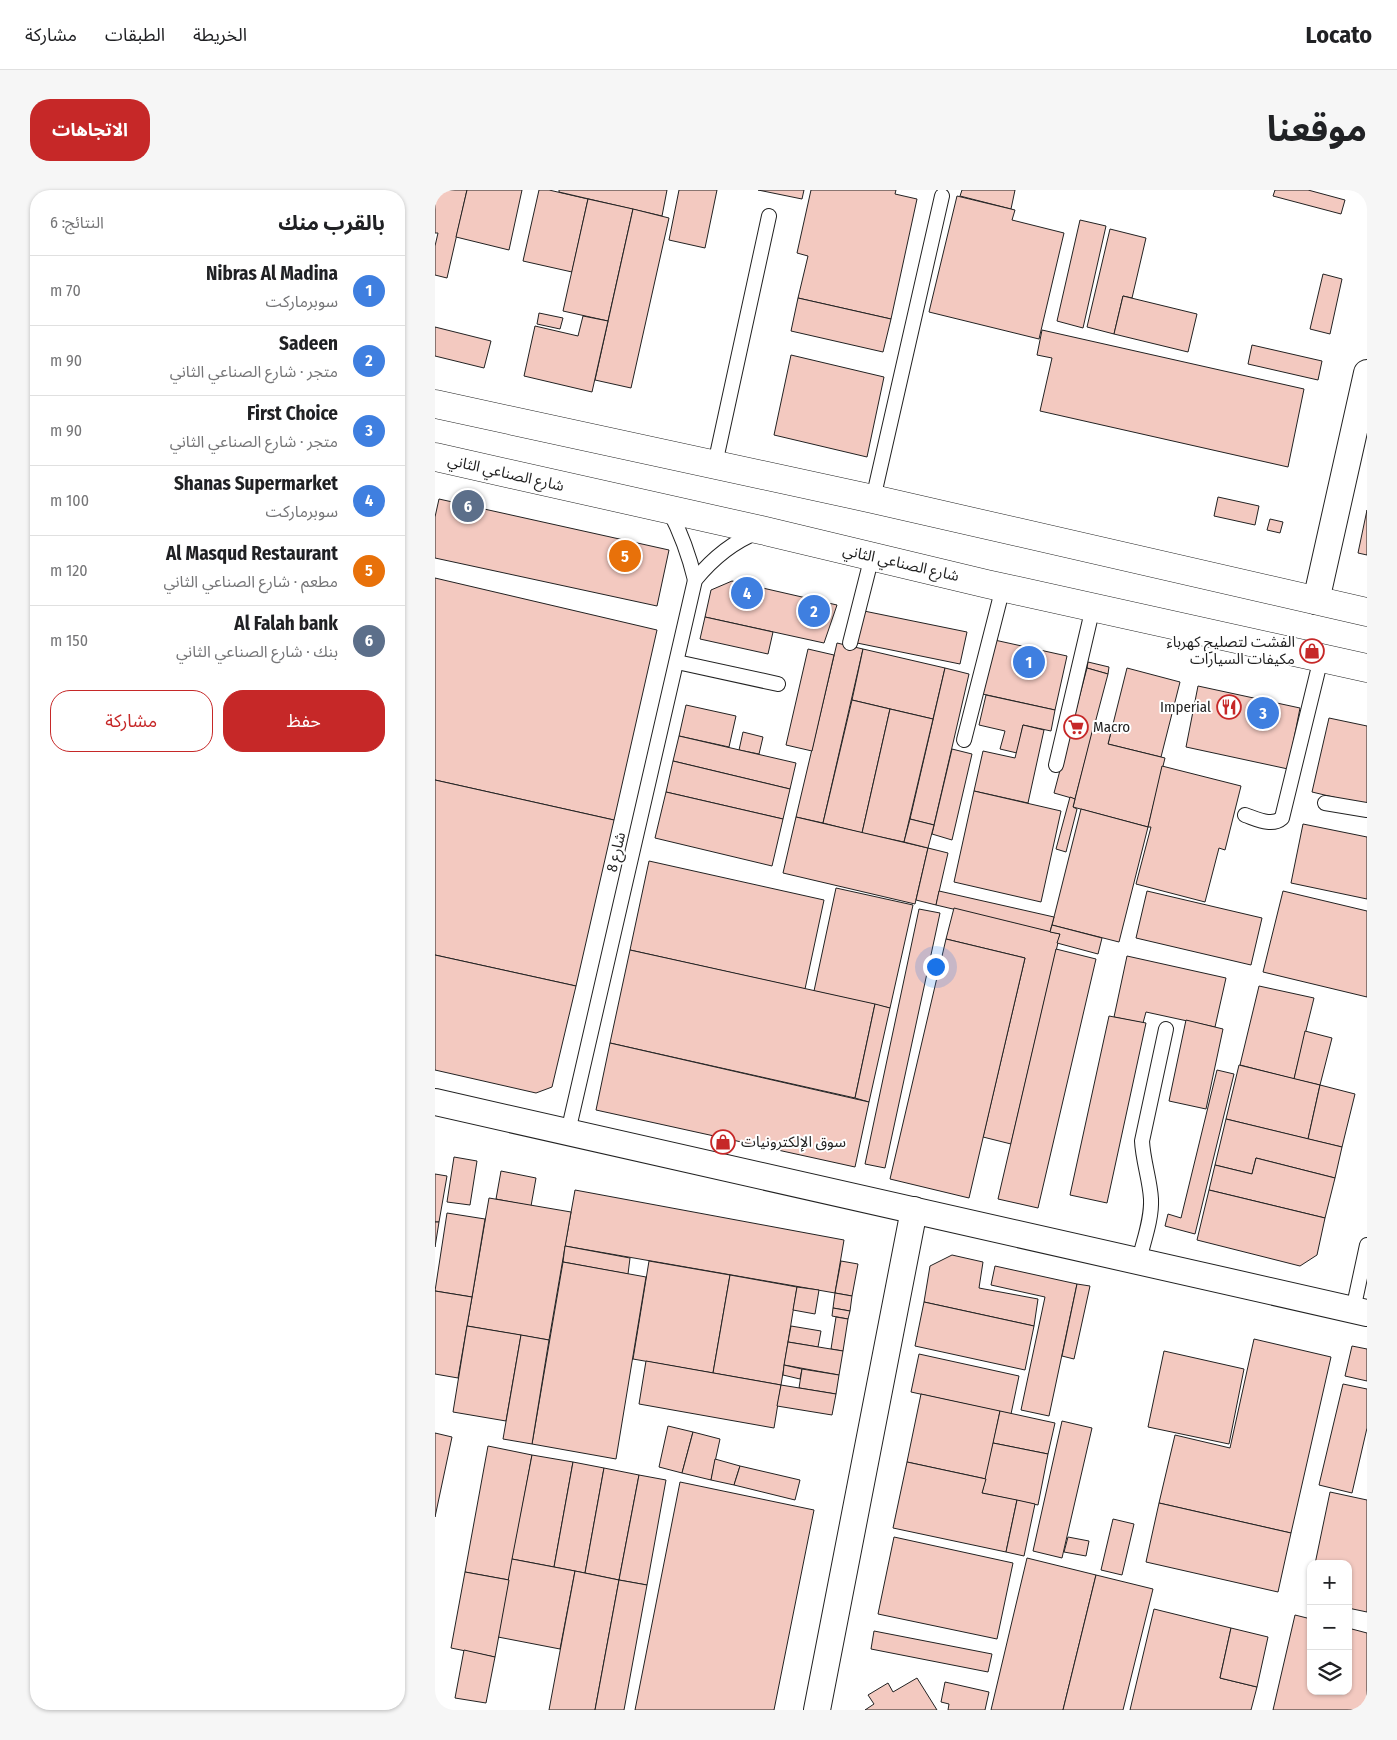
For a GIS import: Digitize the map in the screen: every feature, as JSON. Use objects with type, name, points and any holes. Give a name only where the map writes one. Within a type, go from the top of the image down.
[{"type":"main road","points":[[435,404],[873,498],[1367,612]]},
{"type":"main road","name":"شارع الصناعي الثاني","points":[[435,457],[1367,668]]},
{"type":"street","points":[[1316,601],[1367,373]]},
{"type":"street","points":[[435,1102],[1360,1311]]},
{"type":"street","points":[[817,1710],[914,1210]]},
{"type":"lane","points":[[873,498],[942,196]]},
{"type":"lane","points":[[715,464],[769,216]]},
{"type":"lane","name":"شارع 8","points":[[568,1132],[695,580],[689,555],[669,510]]},
{"type":"lane","name":"شارع 8","points":[[695,580],[709,563],[725,550],[742,538],[761,530]]},
{"type":"lane","points":[[850,643],[872,556]]},
{"type":"lane","points":[[964,740],[1003,587]]},
{"type":"lane","points":[[1056,765],[1093,607]]},
{"type":"lane","points":[[1245,815],[1271,823],[1282,818],[1321,658]]},
{"type":"lane","points":[[677,662],[778,684]]},
{"type":"lane","points":[[1325,803],[1367,810]]},
{"type":"lane","points":[[1139,1261],[1151,1202],[1142,1154],[1142,1141],[1166,1029]]},
{"type":"lane","points":[[1360,1311],[1367,1245]]},
{"type":"building","points":[[435,190],[467,190],[447,278],[435,275],[435,246],[438,233],[435,233]]},
{"type":"building","points":[[467,190],[522,190],[509,250],[456,237]]},
{"type":"building","points":[[539,190],[549,190],[588,199],[572,272],[523,261]]},
{"type":"building","points":[[559,190],[667,190],[662,216],[559,192]]},
{"type":"building","points":[[679,190],[717,190],[705,248],[669,240]]},
{"type":"building","points":[[758,190],[804,190],[802,199]]},
{"type":"building","points":[[811,190],[896,190],[895,194],[917,199],[891,319],[798,298],[808,256],[797,253]]},
{"type":"building","points":[[962,190],[1015,190],[1011,209],[960,196]]},
{"type":"building","points":[[1275,190],[1308,190],[1345,200],[1341,214],[1273,196]]},
{"type":"building","points":[[957,196],[1015,210],[1012,220],[1064,233],[1039,339],[929,312]]},
{"type":"building","points":[[588,199],[633,209],[608,321],[563,311]]},
{"type":"building","points":[[633,209],[669,218],[631,388],[595,380]]},
{"type":"building","points":[[1080,220],[1106,226],[1083,328],[1057,321]]},
{"type":"building","points":[[1110,229],[1146,238],[1132,298],[1123,296],[1114,334],[1087,327]]},
{"type":"building","points":[[1323,274],[1342,279],[1330,334],[1310,329]]},
{"type":"building","points":[[1123,296],[1197,314],[1188,352],[1114,334]]},
{"type":"building","points":[[798,298],[891,319],[883,352],[791,331]]},
{"type":"building","points":[[539,313],[563,318],[560,329],[537,324]]},
{"type":"building","points":[[583,316],[608,321],[592,392],[524,376],[535,326],[578,336]]},
{"type":"building","points":[[435,327],[491,341],[484,368],[435,356]]},
{"type":"building","points":[[1042,330],[1304,389],[1288,467],[1040,411],[1052,358],[1037,355]]},
{"type":"building","points":[[1252,345],[1322,361],[1318,380],[1248,364]]},
{"type":"building","points":[[791,355],[884,377],[867,457],[774,435]]},
{"type":"building","points":[[1218,497],[1259,506],[1255,525],[1214,516]]},
{"type":"building","points":[[439,499],[669,550],[657,606],[435,558],[435,517]]},
{"type":"building","points":[[1367,510],[1367,555],[1358,553]]},
{"type":"building","points":[[1270,519],[1283,522],[1280,533],[1267,530]]},
{"type":"building","points":[[435,578],[657,630],[614,820],[435,780]]},
{"type":"building","points":[[732,581],[837,605],[824,643],[705,617],[711,590]]},
{"type":"building","points":[[864,611],[967,632],[960,664],[857,643]]},
{"type":"building","points":[[705,617],[773,632],[768,654],[700,639]]},
{"type":"building","points":[[990,639],[1067,656],[1055,710],[978,693]]},
{"type":"building","points":[[837,643],[863,649],[823,823],[796,817]]},
{"type":"building","points":[[808,649],[834,655],[812,751],[786,745]]},
{"type":"building","points":[[863,649],[945,668],[933,719],[852,700]]},
{"type":"building","points":[[1088,662],[1109,667],[1108,674],[1087,668]]},
{"type":"building","points":[[945,668],[969,674],[934,825],[910,819]]},
{"type":"building","points":[[1087,668],[1108,674],[1075,799],[1054,793]]},
{"type":"building","points":[[1127,668],[1180,682],[1161,757],[1108,744]]},
{"type":"building","points":[[1198,686],[1300,708],[1288,769],[1186,747]]},
{"type":"building","points":[[986,695],[1055,710],[1051,731],[1023,725],[1017,753],[1000,749],[1005,731],[979,725]]},
{"type":"building","points":[[852,700],[890,709],[862,833],[823,823]]},
{"type":"building","points":[[686,705],[736,716],[729,747],[679,736]]},
{"type":"building","points":[[890,709],[933,719],[904,842],[862,833]]},
{"type":"building","points":[[1329,718],[1367,726],[1367,805],[1312,792]]},
{"type":"building","points":[[1094,724],[1112,728],[1108,744],[1165,758],[1148,827],[1073,807]]},
{"type":"building","points":[[1023,725],[1044,730],[1028,803],[974,791],[983,751],[1015,758]]},
{"type":"building","points":[[743,732],[763,737],[759,754],[739,750]]},
{"type":"building","points":[[679,736],[796,763],[790,789],[673,761]]},
{"type":"building","points":[[952,749],[972,754],[952,840],[932,834]]},
{"type":"building","points":[[673,761],[790,789],[783,819],[666,792]]},
{"type":"building","points":[[1162,766],[1241,786],[1225,850],[1219,848],[1205,902],[1136,884],[1151,827],[1148,827]]},
{"type":"building","points":[[435,780],[614,820],[576,986],[435,955]]},
{"type":"building","points":[[974,791],[1061,811],[1041,902],[954,882]]},
{"type":"building","points":[[666,792],[783,819],[772,866],[655,838]]},
{"type":"building","points":[[1070,797],[1075,799],[1073,807],[1077,809],[1066,852],[1056,849]]},
{"type":"building","points":[[1081,809],[1148,827],[1119,942],[1052,925]]},
{"type":"building","points":[[796,817],[928,848],[915,904],[783,873]]},
{"type":"building","points":[[910,819],[934,825],[928,848],[904,842]]},
{"type":"building","points":[[1303,824],[1367,837],[1367,899],[1291,883]]},
{"type":"building","points":[[928,848],[948,853],[936,905],[916,900]]},
{"type":"building","points":[[649,861],[824,900],[805,989],[630,950]]},
{"type":"building","points":[[836,888],[913,905],[890,1008],[814,991]]},
{"type":"building","points":[[939,891],[1054,917],[1050,932],[936,905]]},
{"type":"building","points":[[1147,891],[1262,918],[1251,965],[1136,938]]},
{"type":"building","points":[[1283,891],[1367,911],[1367,997],[1263,972]]},
{"type":"building","points":[[954,908],[1060,934],[1011,1144],[983,1137],[1025,958],[946,939]]},
{"type":"building","points":[[919,909],[940,913],[885,1168],[865,1164]]},
{"type":"building","points":[[1052,925],[1102,938],[1098,954],[1057,943],[1060,934],[1050,932]]},
{"type":"building","points":[[946,939],[1025,958],[969,1198],[890,1179]]},
{"type":"building","points":[[1056,949],[1096,959],[1038,1208],[998,1199]]},
{"type":"building","points":[[630,950],[875,1004],[855,1098],[610,1043]]},
{"type":"building","points":[[435,955],[576,986],[552,1087],[536,1093],[435,1070]]},
{"type":"building","points":[[1127,956],[1226,978],[1215,1027],[1146,1012],[1143,1023],[1114,1017]]},
{"type":"building","points":[[1259,986],[1314,998],[1294,1079],[1240,1065]]},
{"type":"building","points":[[875,1004],[890,1008],[869,1102],[855,1098]]},
{"type":"building","points":[[1109,1016],[1146,1023],[1107,1203],[1070,1195]]},
{"type":"building","points":[[1186,1020],[1223,1029],[1206,1109],[1169,1101]]},
{"type":"building","points":[[1305,1031],[1332,1038],[1320,1085],[1294,1079]]},
{"type":"building","points":[[610,1043],[869,1102],[855,1167],[596,1110]]},
{"type":"building","points":[[1239,1065],[1320,1085],[1308,1139],[1226,1119]]},
{"type":"building","points":[[1217,1070],[1234,1074],[1195,1234],[1165,1226],[1168,1214],[1181,1218]]},
{"type":"building","points":[[1320,1085],[1355,1094],[1342,1147],[1308,1139]]},
{"type":"building","points":[[1226,1119],[1342,1147],[1335,1178],[1256,1158],[1252,1174],[1215,1165]]},
{"type":"building","points":[[454,1157],[477,1161],[470,1205],[447,1202]]},
{"type":"building","points":[[1256,1158],[1335,1178],[1325,1218],[1209,1190],[1215,1165],[1252,1174]]},
{"type":"building","points":[[501,1171],[536,1178],[531,1206],[496,1199]]},
{"type":"building","points":[[435,1174],[447,1176],[439,1222],[435,1222]]},
{"type":"building","points":[[575,1190],[844,1240],[835,1293],[565,1246]]},
{"type":"building","points":[[1209,1190],[1325,1218],[1317,1255],[1300,1266],[1197,1240]]},
{"type":"building","points":[[489,1198],[571,1212],[549,1340],[467,1326]]},
{"type":"building","points":[[447,1213],[485,1219],[472,1297],[435,1291]]},
{"type":"building","points":[[435,1222],[439,1222],[435,1247]]},
{"type":"building","points":[[565,1246],[630,1258],[628,1274],[563,1262]]},
{"type":"building","points":[[952,1255],[983,1262],[979,1288],[1038,1299],[1034,1326],[924,1302],[930,1266]]},
{"type":"building","points":[[649,1261],[730,1275],[713,1373],[633,1359]]},
{"type":"building","points":[[841,1261],[858,1264],[852,1296],[835,1293]]},
{"type":"building","points":[[563,1262],[646,1277],[616,1459],[532,1444]]},
{"type":"building","points":[[995,1266],[1077,1284],[1049,1416],[1021,1410],[1045,1297],[991,1285]]},
{"type":"building","points":[[730,1275],[797,1287],[781,1385],[713,1373]]},
{"type":"building","points":[[1077,1284],[1090,1286],[1074,1359],[1062,1356]]},
{"type":"building","points":[[797,1287],[819,1290],[815,1314],[793,1310]]},
{"type":"building","points":[[435,1291],[472,1297],[458,1378],[435,1374]]},
{"type":"building","points":[[835,1293],[852,1296],[850,1311],[833,1308]]},
{"type":"building","points":[[924,1302],[1034,1326],[1025,1370],[915,1346]]},
{"type":"building","points":[[833,1308],[850,1311],[848,1319],[832,1316]]},
{"type":"building","points":[[836,1317],[848,1319],[843,1351],[831,1349]]},
{"type":"building","points":[[467,1326],[521,1335],[506,1421],[453,1412]]},
{"type":"building","points":[[791,1326],[821,1331],[818,1347],[788,1342]]},
{"type":"building","points":[[521,1335],[549,1340],[532,1444],[503,1439]]},
{"type":"building","points":[[1254,1339],[1331,1357],[1291,1533],[1159,1503],[1175,1435],[1230,1448]]},
{"type":"building","points":[[788,1342],[843,1351],[839,1375],[784,1365]]},
{"type":"building","points":[[1352,1346],[1367,1349],[1367,1381],[1345,1376]]},
{"type":"building","points":[[1164,1351],[1244,1369],[1229,1444],[1148,1427]]},
{"type":"building","points":[[919,1354],[1019,1376],[1011,1414],[911,1392]]},
{"type":"building","points":[[646,1361],[781,1385],[774,1428],[639,1404]]},
{"type":"building","points":[[784,1365],[802,1369],[800,1379],[783,1375]]},
{"type":"building","points":[[802,1369],[839,1375],[836,1394],[799,1388]]},
{"type":"building","points":[[1343,1384],[1367,1389],[1367,1428],[1352,1493],[1319,1485]]},
{"type":"building","points":[[781,1385],[836,1394],[832,1415],[777,1406]]},
{"type":"building","points":[[921,1394],[1000,1411],[986,1479],[907,1462]]},
{"type":"building","points":[[1000,1411],[1055,1423],[1048,1454],[993,1443]]},
{"type":"building","points":[[1062,1421],[1092,1428],[1062,1558],[1033,1551]]},
{"type":"building","points":[[668,1426],[693,1432],[682,1473],[659,1467]]},
{"type":"building","points":[[693,1432],[720,1439],[711,1480],[682,1473]]},
{"type":"building","points":[[435,1433],[452,1437],[435,1517]]},
{"type":"building","points":[[993,1443],[1048,1454],[1038,1505],[982,1493]]},
{"type":"building","points":[[488,1446],[532,1455],[509,1580],[465,1572]]},
{"type":"building","points":[[532,1455],[573,1462],[554,1567],[512,1559]]},
{"type":"building","points":[[715,1459],[740,1466],[734,1485],[711,1480]]},
{"type":"building","points":[[573,1462],[604,1468],[585,1573],[554,1567]]},
{"type":"building","points":[[907,1462],[986,1479],[982,1493],[1017,1500],[1006,1552],[893,1528]]},
{"type":"building","points":[[740,1466],[800,1480],[795,1500],[734,1485]]},
{"type":"building","points":[[604,1468],[639,1475],[619,1580],[585,1573]]},
{"type":"building","points":[[639,1475],[666,1480],[647,1585],[619,1580]]},
{"type":"building","points":[[680,1482],[814,1510],[774,1710],[635,1710]]},
{"type":"building","points":[[1330,1492],[1367,1500],[1367,1612],[1352,1609],[1352,1560],[1316,1560]]},
{"type":"building","points":[[1017,1500],[1035,1504],[1024,1556],[1006,1552]]},
{"type":"building","points":[[1159,1503],[1291,1533],[1278,1592],[1146,1562]]},
{"type":"building","points":[[1113,1519],[1134,1524],[1122,1575],[1101,1570]]},
{"type":"building","points":[[894,1537],[1013,1563],[997,1639],[878,1614]]},
{"type":"building","points":[[1068,1537],[1089,1541],[1086,1556],[1064,1552]]},
{"type":"building","points":[[1027,1558],[1096,1575],[1063,1710],[991,1710]]},
{"type":"building","points":[[512,1559],[575,1571],[560,1649],[498,1637]]},
{"type":"building","points":[[575,1571],[619,1580],[595,1710],[549,1710]]},
{"type":"building","points":[[465,1572],[509,1580],[495,1657],[451,1648]]},
{"type":"building","points":[[1096,1575],[1153,1589],[1123,1710],[1063,1710]]},
{"type":"building","points":[[619,1580],[647,1585],[624,1710],[595,1710]]},
{"type":"building","points":[[1154,1609],[1231,1628],[1220,1678],[1257,1687],[1251,1710],[1130,1710]]},
{"type":"building","points":[[1295,1615],[1307,1618],[1307,1695],[1352,1695],[1352,1629],[1367,1633],[1367,1710],[1273,1710]]},
{"type":"building","points":[[1231,1628],[1268,1637],[1257,1687],[1220,1678]]},
{"type":"building","points":[[874,1631],[992,1654],[988,1672],[871,1649]]},
{"type":"building","points":[[464,1650],[495,1657],[486,1703],[455,1698]]},
{"type":"building","points":[[917,1678],[937,1710],[865,1710],[874,1704],[868,1695],[888,1683],[893,1692]]},
{"type":"building","points":[[945,1682],[989,1692],[985,1710],[948,1710],[949,1704],[941,1702]]},
{"type":"place","name":"Al Falah bank","points":[[468,506]]},
{"type":"place","name":"Al Masqud Restaurant","points":[[625,556]]},
{"type":"place","name":"Shanas Supermarket","points":[[747,593]]},
{"type":"place","name":"Sadeen","points":[[814,611]]},
{"type":"place","name":"الفشت لتصلیح کھرباء مکیفات السیارات","points":[[1312,651]]},
{"type":"place","name":"Nibras Al Madina","points":[[1029,662]]},
{"type":"place","name":"Imperial","points":[[1229,707]]},
{"type":"place","name":"First Choice","points":[[1263,713]]},
{"type":"place","name":"Macro","points":[[1076,727]]},
{"type":"place","name":"سوق الإلكترونيات","points":[[723,1142]]}]
